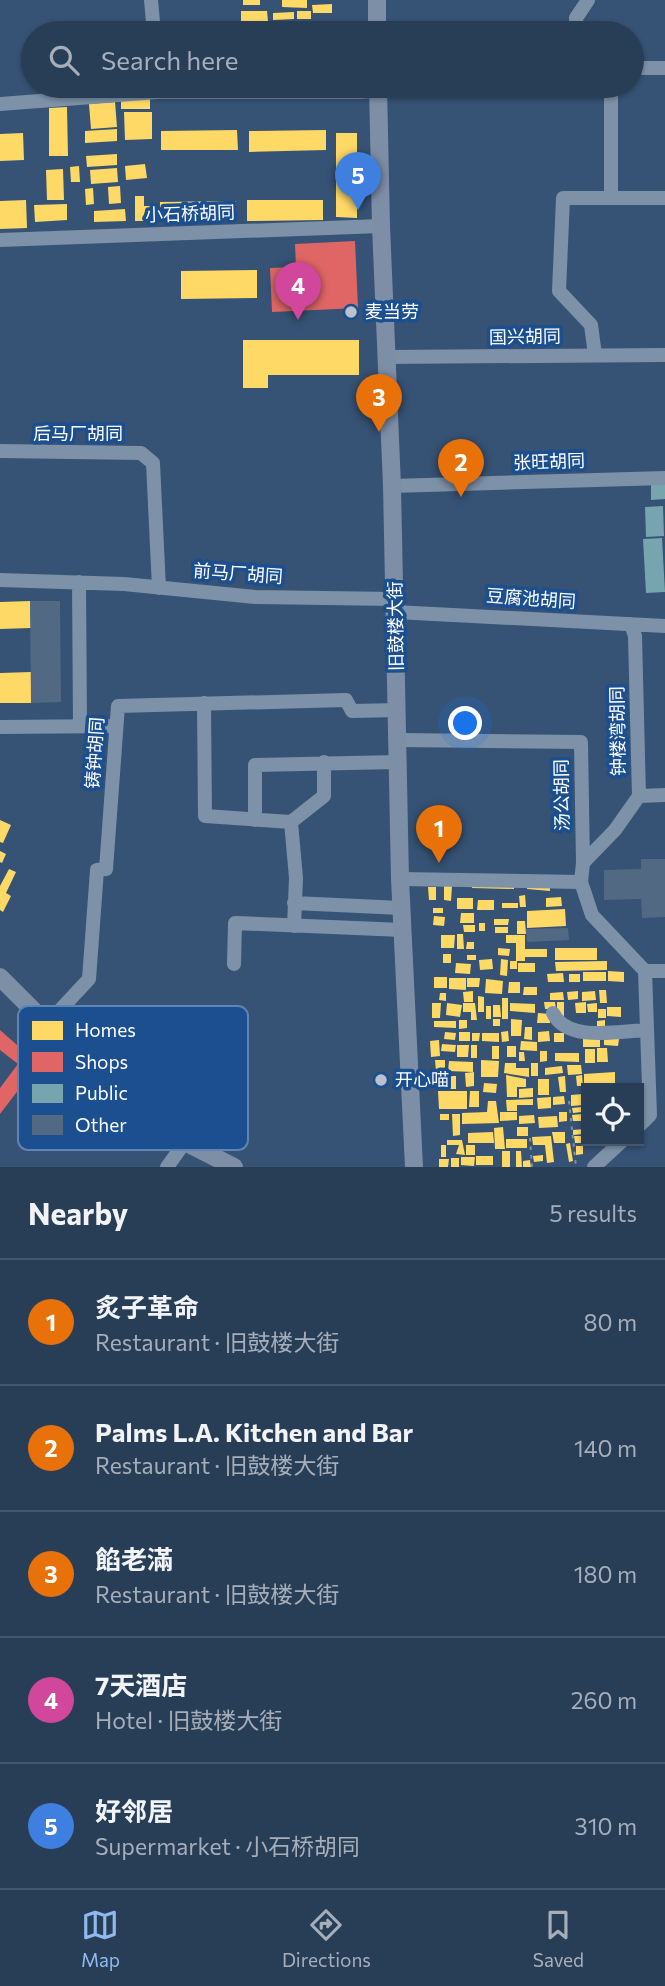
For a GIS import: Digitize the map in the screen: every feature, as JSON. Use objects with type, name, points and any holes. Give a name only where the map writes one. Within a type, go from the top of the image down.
[{"type":"main road","points":[[377,0],[377,21]]},
{"type":"main road","name":"旧鼓楼大街","points":[[378,98],[380,226],[392,486],[400,879],[414,1167]]},
{"type":"main road","points":[[0,977],[29,1006]]},
{"type":"main road","points":[[201,1150],[234,1167]]},
{"type":"street","points":[[151,0],[153,21]]},
{"type":"street","points":[[576,21],[588,0]]},
{"type":"street","points":[[644,68],[665,68]]},
{"type":"street","points":[[0,104],[63,98]]},
{"type":"street","points":[[611,98],[611,198]]},
{"type":"street","points":[[596,355],[591,325],[559,291],[563,198],[665,198]]},
{"type":"street","name":"小石桥胡同","points":[[0,240],[380,226]]},
{"type":"street","name":"国兴胡同","points":[[386,357],[665,355]]},
{"type":"street","name":"后马厂胡同","points":[[0,451],[141,453],[153,463],[159,588]]},
{"type":"street","name":"张旺胡同","points":[[392,486],[665,478]]},
{"type":"street","name":"前马厂胡同","points":[[0,580],[79,582],[395,606]]},
{"type":"street","points":[[79,582],[80,726]]},
{"type":"street","name":"豆腐池胡同","points":[[395,606],[665,626]]},
{"type":"street","name":"钟楼湾胡同","points":[[583,863],[615,830],[639,796],[635,635],[631,624]]},
{"type":"street","name":"铸钟胡同","points":[[64,1006],[89,979],[97,870],[106,869],[118,705],[346,700],[352,711],[398,710]]},
{"type":"street","points":[[204,703],[205,816],[291,822],[324,796],[324,762]]},
{"type":"street","points":[[0,727],[116,726]]},
{"type":"street","name":"汤公胡同","points":[[398,740],[581,742],[583,863]]},
{"type":"street","points":[[255,820],[255,765],[398,762]]},
{"type":"street","points":[[639,796],[665,796]]},
{"type":"street","points":[[291,822],[294,926]]},
{"type":"street","points":[[583,863],[581,882],[592,915],[645,971],[647,1030],[657,1115]]},
{"type":"street","points":[[400,879],[581,882]]},
{"type":"street","points":[[294,903],[401,908]]},
{"type":"street","points":[[234,964],[235,923],[403,930]]},
{"type":"street","points":[[645,971],[665,971]]},
{"type":"street","points":[[553,1013],[557,1021],[575,1030],[596,1033],[647,1030]]},
{"type":"street","points":[[594,1167],[617,1146]]},
{"type":"street","points":[[167,1167],[179,1150]]},
{"type":"path","points":[[569,1101],[576,1167]]},
{"type":"path","points":[[530,1138],[532,1167]]},
{"type":"building: Homes","points":[[243,0],[260,0],[260,5],[243,5]]},
{"type":"building: Homes","points":[[282,0],[307,0],[307,8],[282,7]]},
{"type":"building: Homes","points":[[332,4],[332,13],[313,13],[312,5]]},
{"type":"building: Homes","points":[[241,11],[267,11],[268,21],[241,21]]},
{"type":"building: Homes","points":[[297,11],[311,11],[311,19],[297,19]]},
{"type":"building: Homes","points":[[294,12],[294,19],[273,20],[273,13]]},
{"type":"building: Homes","points":[[121,98],[150,98],[150,109],[121,109]]},
{"type":"building: Homes","points":[[115,102],[117,127],[91,129],[89,104]]},
{"type":"building: Homes","points":[[67,107],[68,156],[49,156],[49,108]]},
{"type":"building: Homes","points":[[124,112],[152,112],[152,139],[125,140]]},
{"type":"building: Homes","points":[[117,129],[117,141],[85,143],[85,131]]},
{"type":"building: Homes","points":[[237,130],[238,150],[161,150],[161,131]]},
{"type":"building: Homes","points":[[326,130],[326,150],[249,152],[249,131]]},
{"type":"building: Homes","points":[[23,133],[24,160],[0,161],[0,134]]},
{"type":"building: Homes","points":[[336,133],[357,133],[357,218],[336,217]]},
{"type":"building: Homes","points":[[117,154],[117,165],[87,167],[86,156]]},
{"type":"building: Homes","points":[[145,164],[147,178],[126,180],[125,166]]},
{"type":"building: Homes","points":[[79,166],[80,182],[71,182],[70,167]]},
{"type":"building: Homes","points":[[117,168],[118,182],[91,184],[90,170]]},
{"type":"building: Homes","points":[[63,169],[64,200],[47,200],[46,170]]},
{"type":"building: Homes","points":[[120,186],[121,203],[109,204],[108,187]]},
{"type":"building: Homes","points":[[93,188],[94,204],[86,205],[85,189]]},
{"type":"building: Homes","points":[[135,196],[144,196],[144,206],[153,206],[153,221],[135,221]]},
{"type":"building: Homes","points":[[26,200],[27,228],[0,229],[0,201]]},
{"type":"building: Homes","points":[[247,200],[323,200],[323,220],[247,221]]},
{"type":"building: Homes","points":[[236,201],[237,220],[160,221],[160,202]]},
{"type":"building: Homes","points":[[67,204],[67,220],[35,222],[34,205]]},
{"type":"building: Homes","points":[[125,209],[126,221],[94,222],[94,211]]},
{"type":"building: Homes","points":[[257,270],[257,298],[181,299],[181,271]]},
{"type":"building: Homes","points":[[243,340],[359,340],[359,375],[268,375],[268,388],[243,388]]},
{"type":"building: Homes","points":[[30,601],[31,628],[0,629],[0,602]]},
{"type":"building: Homes","points":[[31,672],[31,703],[0,703],[0,673]]},
{"type":"building: Homes","points":[[0,820],[11,825],[3,843],[0,842]]},
{"type":"building: Homes","points":[[0,851],[6,854],[2,863],[0,862]]},
{"type":"building: Homes","points":[[9,869],[16,872],[6,893],[11,896],[3,912],[0,910],[0,886]]},
{"type":"building: Homes","points":[[472,883],[514,884],[514,889],[472,888]]},
{"type":"building: Homes","points":[[550,883],[550,891],[527,889],[527,885]]},
{"type":"building: Homes","points":[[444,886],[452,886],[451,901],[444,900]]},
{"type":"building: Homes","points":[[428,887],[436,887],[436,900],[429,900]]},
{"type":"building: Homes","points":[[525,895],[526,907],[520,907],[519,896]]},
{"type":"building: Homes","points":[[561,897],[562,906],[546,907],[546,898]]},
{"type":"building: Homes","points":[[457,898],[473,898],[473,909],[457,909]]},
{"type":"building: Homes","points":[[478,900],[494,900],[494,910],[477,910]]},
{"type":"building: Homes","points":[[502,903],[518,903],[518,908],[502,908]]},
{"type":"building: Homes","points":[[433,908],[443,908],[443,913],[433,913]]},
{"type":"building: Homes","points":[[565,909],[566,926],[527,928],[527,911]]},
{"type":"building: Homes","points":[[461,913],[474,913],[474,923],[460,923]]},
{"type":"building: Homes","points":[[434,916],[445,917],[444,926],[433,925]]},
{"type":"building: Homes","points":[[494,919],[509,919],[508,925],[494,925]]},
{"type":"building: Homes","points":[[517,921],[525,921],[526,934],[517,934]]},
{"type":"building: Homes","points":[[479,923],[485,923],[485,931],[479,931]]},
{"type":"building: Homes","points":[[463,925],[475,925],[475,932],[464,932]]},
{"type":"building: Homes","points":[[495,927],[508,927],[508,933],[495,933]]},
{"type":"building: Homes","points":[[457,934],[463,934],[464,949],[457,949]]},
{"type":"building: Homes","points":[[441,935],[455,935],[454,948],[441,948]]},
{"type":"building: Homes","points":[[506,935],[525,935],[525,949],[547,949],[547,957],[525,957],[525,961],[517,961],[517,969],[510,969],[510,961],[516,961],[516,943],[506,943]]},
{"type":"building: Homes","points":[[467,942],[474,942],[474,949],[466,949]]},
{"type":"building: Homes","points":[[498,948],[510,949],[509,956],[498,955]]},
{"type":"building: Homes","points":[[555,948],[597,948],[597,960],[555,960]]},
{"type":"building: Homes","points":[[443,954],[451,954],[451,963],[443,963]]},
{"type":"building: Homes","points":[[467,955],[476,955],[476,960],[467,960]]},
{"type":"building: Homes","points":[[492,959],[493,969],[480,970],[479,960]]},
{"type":"building: Homes","points":[[501,959],[508,960],[507,976],[500,975]]},
{"type":"building: Homes","points":[[607,961],[607,970],[556,971],[555,962]]},
{"type":"building: Homes","points":[[456,963],[471,964],[470,974],[455,973]]},
{"type":"building: Homes","points":[[518,963],[535,963],[535,972],[518,972]]},
{"type":"building: Homes","points":[[608,971],[624,972],[624,982],[608,981]]},
{"type":"building: Homes","points":[[583,972],[606,972],[606,981],[583,981]]},
{"type":"building: Homes","points":[[563,973],[564,982],[548,982],[547,974]]},
{"type":"building: Homes","points":[[569,974],[580,974],[580,982],[569,982]]},
{"type":"building: Homes","points":[[434,977],[447,977],[447,988],[434,988]]},
{"type":"building: Homes","points":[[449,978],[466,978],[466,990],[449,989]]},
{"type":"building: Homes","points":[[467,978],[480,978],[479,987],[467,987]]},
{"type":"building: Homes","points":[[486,979],[503,981],[502,994],[485,993]]},
{"type":"building: Homes","points":[[509,982],[520,982],[520,993],[508,993]]},
{"type":"building: Homes","points":[[524,987],[537,987],[537,995],[523,995]]},
{"type":"building: Homes","points":[[599,990],[606,990],[607,1003],[600,1003]]},
{"type":"building: Homes","points":[[473,991],[473,1002],[464,1002],[463,992]]},
{"type":"building: Homes","points":[[578,991],[578,999],[568,1000],[567,992]]},
{"type":"building: Homes","points":[[595,991],[596,1000],[582,1001],[582,992]]},
{"type":"building: Homes","points":[[563,992],[564,1000],[550,1000],[550,993]]},
{"type":"building: Homes","points":[[440,993],[446,993],[446,1001],[439,1000]]},
{"type":"building: Homes","points":[[478,996],[484,997],[484,1012],[478,1012]]},
{"type":"building: Homes","points":[[502,998],[508,998],[508,1019],[502,1019]]},
{"type":"building: Homes","points":[[544,1002],[555,1002],[556,1009],[545,1009]]},
{"type":"building: Homes","points":[[557,1002],[564,1002],[564,1016],[557,1016]]},
{"type":"building: Homes","points":[[586,1002],[586,1013],[576,1013],[575,1003]]},
{"type":"building: Homes","points":[[432,1003],[441,1003],[440,1018],[432,1018]]},
{"type":"building: Homes","points":[[447,1003],[462,1005],[460,1017],[446,1015]]},
{"type":"building: Homes","points":[[463,1003],[475,1003],[477,1020],[471,1020],[471,1012],[463,1012]]},
{"type":"building: Homes","points":[[510,1003],[535,1004],[535,1013],[510,1011]]},
{"type":"building: Homes","points":[[597,1003],[597,1012],[588,1012],[587,1004]]},
{"type":"building: Homes","points":[[493,1005],[500,1005],[501,1017],[493,1017]]},
{"type":"building: Homes","points":[[486,1006],[491,1006],[491,1019],[486,1019]]},
{"type":"building: Homes","points":[[607,1007],[621,1007],[621,1017],[607,1016]]},
{"type":"building: Homes","points":[[598,1009],[606,1009],[606,1018],[598,1018]]},
{"type":"building: Homes","points":[[538,1013],[550,1014],[550,1023],[537,1023]]},
{"type":"building: Homes","points":[[493,1019],[500,1019],[500,1026],[493,1026]]},
{"type":"building: Homes","points":[[511,1019],[522,1020],[521,1036],[511,1036]]},
{"type":"building: Homes","points":[[459,1020],[467,1020],[467,1028],[459,1029]]},
{"type":"building: Homes","points":[[605,1020],[605,1027],[597,1027],[597,1021]]},
{"type":"building: Homes","points":[[434,1021],[456,1021],[456,1028],[434,1027]]},
{"type":"building: Homes","points":[[525,1027],[532,1027],[532,1040],[524,1039]]},
{"type":"building: Homes","points":[[508,1031],[509,1041],[502,1042],[501,1032]]},
{"type":"building: Homes","points":[[549,1031],[550,1041],[538,1042],[538,1032]]},
{"type":"building: Homes","points":[[445,1032],[456,1033],[455,1040],[444,1039]]},
{"type":"building: Homes","points":[[459,1032],[470,1032],[470,1041],[459,1041]]},
{"type":"building: Homes","points":[[472,1033],[480,1033],[479,1041],[472,1041]]},
{"type":"building: Homes","points":[[482,1033],[499,1033],[499,1042],[482,1041]]},
{"type":"building: Homes","points":[[554,1033],[564,1033],[564,1042],[554,1042]]},
{"type":"building: Homes","points":[[583,1036],[600,1036],[600,1047],[583,1047]]},
{"type":"building: Homes","points":[[604,1038],[619,1039],[618,1046],[604,1045]]},
{"type":"building: Homes","points":[[439,1040],[440,1056],[431,1057],[430,1041]]},
{"type":"building: Homes","points":[[521,1041],[537,1042],[537,1051],[520,1050]]},
{"type":"building: Homes","points":[[442,1044],[456,1045],[455,1052],[441,1051]]},
{"type":"building: Homes","points":[[457,1045],[469,1045],[468,1057],[457,1057]]},
{"type":"building: Homes","points":[[471,1045],[477,1045],[477,1058],[471,1058]]},
{"type":"building: Homes","points":[[492,1046],[499,1046],[499,1059],[492,1059]]},
{"type":"building: Homes","points":[[507,1046],[516,1046],[516,1057],[507,1057]]},
{"type":"building: Homes","points":[[597,1048],[607,1048],[608,1062],[597,1062]]},
{"type":"building: Homes","points":[[585,1049],[595,1049],[595,1063],[585,1063]]},
{"type":"building: Homes","points":[[540,1051],[547,1051],[547,1061],[540,1062]]},
{"type":"building: Homes","points":[[519,1052],[524,1052],[525,1061],[519,1061]]},
{"type":"building: Homes","points":[[555,1053],[579,1053],[579,1062],[555,1061]]},
{"type":"building: Homes","points":[[435,1060],[445,1060],[445,1070],[436,1071]]},
{"type":"building: Homes","points":[[481,1060],[499,1061],[498,1077],[481,1077]]},
{"type":"building: Homes","points":[[449,1061],[473,1062],[473,1072],[448,1071]]},
{"type":"building: Homes","points":[[505,1063],[516,1063],[516,1068],[529,1068],[529,1077],[504,1073]]},
{"type":"building: Homes","points":[[531,1063],[538,1063],[538,1076],[531,1076]]},
{"type":"building: Homes","points":[[567,1065],[581,1065],[582,1074],[568,1075]]},
{"type":"building: Homes","points":[[562,1066],[563,1073],[545,1075],[545,1068]]},
{"type":"building: Homes","points":[[474,1072],[474,1086],[466,1087],[465,1073]]},
{"type":"building: Homes","points":[[615,1072],[615,1083],[584,1083],[584,1074]]},
{"type":"building: Homes","points":[[506,1075],[526,1079],[526,1087],[517,1087],[517,1097],[507,1097]]},
{"type":"building: Homes","points":[[582,1075],[581,1086],[577,1086],[576,1076]]},
{"type":"building: Homes","points":[[450,1076],[456,1076],[456,1089],[450,1089]]},
{"type":"building: Homes","points":[[565,1076],[566,1092],[560,1092],[558,1077]]},
{"type":"building: Homes","points":[[538,1079],[549,1079],[549,1095],[538,1095]]},
{"type":"building: Homes","points":[[484,1083],[497,1084],[496,1093],[483,1092]]},
{"type":"building: Homes","points":[[533,1088],[533,1097],[519,1098],[519,1089]]},
{"type":"building: Homes","points":[[438,1091],[467,1091],[467,1109],[439,1109]]},
{"type":"building: Homes","points":[[470,1091],[479,1091],[479,1107],[469,1107]]},
{"type":"building: Homes","points":[[581,1094],[581,1105],[571,1106],[571,1095]]},
{"type":"building: Homes","points":[[564,1096],[565,1104],[553,1105],[553,1097]]},
{"type":"building: Homes","points":[[551,1097],[551,1108],[538,1109],[537,1098]]},
{"type":"building: Homes","points":[[533,1099],[533,1105],[517,1105],[517,1111],[507,1111],[506,1100]]},
{"type":"building: Homes","points":[[488,1101],[496,1101],[499,1123],[462,1124],[462,1113],[487,1112]]},
{"type":"building: Homes","points":[[581,1107],[581,1112],[573,1113],[572,1108]]},
{"type":"building: Homes","points":[[500,1112],[517,1112],[517,1120],[500,1121]]},
{"type":"building: Homes","points":[[559,1112],[567,1112],[567,1121],[559,1122]]},
{"type":"building: Homes","points":[[440,1114],[449,1114],[449,1120],[440,1120]]},
{"type":"building: Homes","points":[[452,1114],[460,1114],[460,1135],[453,1136]]},
{"type":"building: Homes","points":[[581,1114],[581,1121],[573,1121],[572,1115]]},
{"type":"building: Homes","points":[[534,1115],[535,1123],[519,1124],[519,1116]]},
{"type":"building: Homes","points":[[557,1116],[558,1127],[539,1128],[538,1117]]},
{"type":"building: Homes","points":[[503,1127],[505,1149],[495,1149],[494,1128]]},
{"type":"building: Homes","points":[[517,1127],[528,1127],[528,1136],[517,1136]]},
{"type":"building: Homes","points":[[581,1129],[581,1134],[573,1135],[573,1130]]},
{"type":"building: Homes","points":[[493,1132],[494,1143],[468,1143],[468,1133]]},
{"type":"building: Homes","points":[[552,1132],[565,1132],[565,1143],[554,1143]]},
{"type":"building: Homes","points":[[551,1136],[554,1162],[547,1163],[545,1145],[533,1145],[532,1137]]},
{"type":"building: Homes","points":[[574,1136],[581,1136],[581,1143],[575,1143]]},
{"type":"building: Homes","points":[[506,1139],[527,1139],[527,1148],[506,1148]]},
{"type":"building: Homes","points":[[447,1140],[462,1140],[465,1155],[456,1154],[459,1145],[447,1145]]},
{"type":"building: Homes","points":[[570,1143],[573,1161],[569,1162],[566,1144]]},
{"type":"building: Homes","points":[[441,1145],[446,1145],[446,1157],[441,1157]]},
{"type":"building: Homes","points":[[466,1145],[475,1145],[475,1155],[466,1155]]},
{"type":"building: Homes","points":[[576,1146],[583,1146],[583,1154],[576,1155]]},
{"type":"building: Homes","points":[[502,1151],[510,1151],[510,1167],[502,1167]]},
{"type":"building: Homes","points":[[516,1151],[521,1151],[522,1167],[516,1167]]},
{"type":"building: Homes","points":[[543,1155],[543,1161],[534,1162],[533,1156]]},
{"type":"building: Homes","points":[[476,1156],[493,1156],[493,1165],[476,1165]]},
{"type":"building: Homes","points":[[461,1157],[475,1157],[474,1166],[461,1165]]},
{"type":"building: Homes","points":[[451,1158],[459,1158],[459,1167],[451,1167]]},
{"type":"building: Homes","points":[[439,1159],[449,1159],[448,1167],[439,1167]]},
{"type":"building: Homes","points":[[530,1160],[531,1167],[523,1167],[523,1161]]},
{"type":"building: Shops","points":[[355,241],[358,308],[272,312],[270,268],[296,267],[295,244]]},
{"type":"building: Shops","points":[[0,1030],[18,1046],[18,1064],[0,1050]]},
{"type":"building: Shops","points":[[18,1064],[18,1090],[0,1114],[0,1088]]},
{"type":"building: Public","points":[[651,485],[665,485],[665,499],[651,500]]},
{"type":"building: Public","points":[[663,506],[664,536],[646,537],[645,507]]},
{"type":"building: Public","points":[[662,538],[665,592],[646,593],[643,539]]},
{"type":"building: Other","points":[[30,601],[60,601],[61,702],[31,703]]},
{"type":"building: Other","points":[[641,859],[665,859],[665,917],[642,918],[641,899],[604,900],[604,870],[641,869]]},
{"type":"building: Other","points":[[568,928],[569,940],[527,942],[526,929]]},
{"type":"place","name":"好邻居","points":[[358,210]]},
{"type":"place","name":"麦当劳","points":[[351,312]]},
{"type":"place","name":"7天酒店","points":[[298,320]]},
{"type":"place","name":"餡老滿","points":[[379,432]]},
{"type":"place","name":"Palms L.A. Kitchen and Bar","points":[[461,497]]},
{"type":"place","name":"炙子革命","points":[[439,863]]},
{"type":"place","name":"开心喵","points":[[381,1080]]}]
